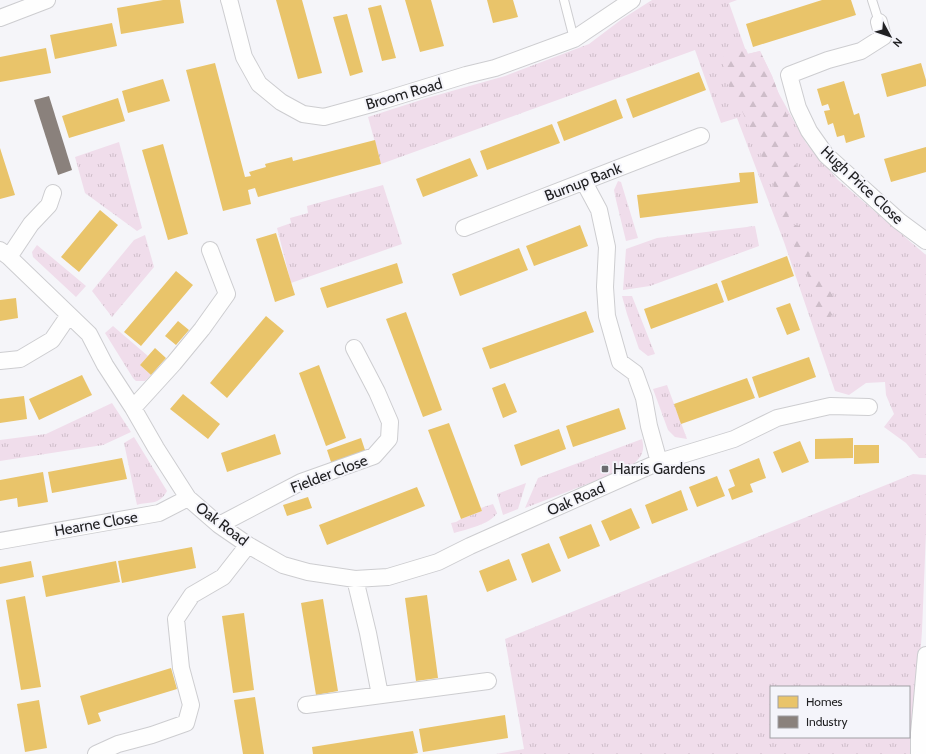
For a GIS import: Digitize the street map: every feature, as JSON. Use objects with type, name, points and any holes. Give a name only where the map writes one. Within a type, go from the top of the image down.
[{"type":"street","points":[[0,18],[47,0]]},
{"type":"street","name":"Broom Road","points":[[228,0],[244,57],[259,84],[281,102],[303,114],[324,117],[495,68],[574,39],[632,0]]},
{"type":"street","name":"Hugh Price Close","points":[[879,22],[883,37],[861,51],[828,60],[789,75],[798,108],[806,126],[826,155],[899,220],[926,241]]},
{"type":"street","name":"Burnup Bank","points":[[464,228],[701,136]]},
{"type":"street","points":[[584,182],[599,210],[607,247],[605,287],[606,316],[620,362],[635,373],[644,398],[659,462]]},
{"type":"street","name":"Oak Road","points":[[53,194],[49,205],[4,254],[89,334],[105,365],[188,498],[219,525],[248,545],[284,565],[308,572],[355,580],[388,577],[438,562],[470,546],[659,462],[734,439],[777,418],[830,406],[869,407]]},
{"type":"street","points":[[133,408],[174,364],[227,294],[210,250]]},
{"type":"street","points":[[0,361],[20,359],[52,340],[69,315]]},
{"type":"street","name":"Fielder Close","points":[[219,525],[301,482],[374,456],[389,439],[390,422],[377,392],[354,348]]},
{"type":"street","name":"Hearne Close","points":[[0,541],[159,513],[188,498]]},
{"type":"street","points":[[96,754],[118,744],[152,735],[186,723],[191,705],[181,668],[176,619],[192,595],[223,577],[248,545]]},
{"type":"street","points":[[355,580],[368,633],[380,695]]},
{"type":"street","points":[[919,754],[919,733],[926,655]]},
{"type":"street","points":[[306,705],[488,681]]},
{"type":"lane","points":[[564,0],[574,39]]},
{"type":"lane","points":[[872,0],[879,22]]},
{"type":"green space","points":[[652,0],[737,0],[729,3],[747,54],[760,51],[778,92],[806,143],[838,180],[926,255],[926,458],[919,458],[906,443],[884,427],[894,414],[886,395],[885,382],[866,383],[849,395],[835,391],[784,242],[737,118],[721,123],[695,50],[381,164],[368,117],[427,98],[505,76],[589,44],[622,19]]},
{"type":"green space","points":[[735,47],[746,49],[748,54],[760,51],[772,76],[795,136],[791,153],[803,179],[788,211],[790,224],[800,226],[812,265],[824,280],[834,298],[836,309],[829,319],[817,315],[805,265],[791,240],[779,208],[773,183],[755,139],[742,111],[732,97],[723,61],[724,55]]},
{"type":"green space","points":[[119,142],[142,228],[137,231],[85,193],[75,157]]},
{"type":"green space","points":[[618,181],[621,182],[638,238],[626,241],[614,190]]},
{"type":"green space","points":[[383,185],[402,244],[291,283],[277,228],[291,223],[290,218],[308,213],[307,206]]},
{"type":"green space","points":[[755,226],[759,246],[650,286],[623,290],[626,249],[657,238]]},
{"type":"green space","points":[[145,235],[154,267],[112,317],[92,291],[134,240]]},
{"type":"green space","points":[[37,245],[86,286],[76,297],[33,257],[32,252]]},
{"type":"green space","points":[[622,296],[632,296],[655,354],[648,356],[639,349]]},
{"type":"green space","points":[[113,326],[148,356],[140,365],[151,375],[145,381],[136,381],[133,378],[105,333]]},
{"type":"green space","points":[[667,385],[687,439],[675,437],[668,430],[653,389]]},
{"type":"green space","points":[[112,403],[131,432],[103,445],[0,461],[0,440],[46,434]]},
{"type":"green space","points":[[134,437],[167,491],[161,499],[157,501],[137,505],[124,443]]},
{"type":"green space","points":[[642,439],[643,449],[641,456],[629,468],[525,508],[538,478]]},
{"type":"green space","points":[[913,474],[926,475],[926,532],[922,631],[913,754],[496,754],[524,749],[505,639]]},
{"type":"green space","points":[[526,483],[518,509],[503,515],[497,494]]},
{"type":"green space","points":[[493,504],[497,513],[489,521],[454,533],[451,523],[482,511],[481,508]]},
{"type":"building: Homes","points":[[163,0],[180,0],[184,23],[121,34],[117,8]]},
{"type":"building: Homes","points":[[276,0],[302,0],[322,73],[298,79]]},
{"type":"building: Homes","points":[[405,0],[431,0],[444,46],[420,52]]},
{"type":"building: Homes","points":[[487,0],[513,0],[518,17],[493,23]]},
{"type":"building: Homes","points":[[822,0],[851,0],[856,15],[753,47],[746,24]]},
{"type":"building: Homes","points":[[381,5],[396,58],[382,61],[368,8]]},
{"type":"building: Homes","points":[[347,14],[363,72],[350,76],[333,17]]},
{"type":"building: Homes","points":[[112,23],[117,46],[55,59],[50,35]]},
{"type":"building: Homes","points":[[46,48],[51,73],[0,82],[0,57]]},
{"type":"building: Homes","points":[[215,63],[245,177],[251,176],[249,172],[266,167],[265,164],[292,157],[293,161],[375,140],[381,164],[258,197],[255,188],[248,190],[251,204],[223,211],[186,70]]},
{"type":"building: Homes","points":[[921,63],[926,80],[926,86],[887,97],[881,74]]},
{"type":"building: Homes","points":[[699,72],[706,90],[633,118],[626,99]]},
{"type":"building: Homes","points":[[163,79],[170,101],[128,113],[122,91]]},
{"type":"building: Homes","points":[[844,81],[854,115],[859,113],[865,137],[846,143],[844,135],[837,137],[833,123],[828,125],[824,111],[830,110],[828,104],[822,106],[817,89]]},
{"type":"building: Homes","points":[[118,98],[125,121],[69,138],[62,116]]},
{"type":"building: Homes","points":[[616,99],[623,118],[564,141],[557,122]]},
{"type":"building: Homes","points":[[552,124],[560,143],[487,170],[480,151]]},
{"type":"building: Homes","points":[[163,144],[188,234],[168,240],[142,150]]},
{"type":"building: Homes","points":[[926,147],[926,172],[891,182],[884,159]]},
{"type":"building: Homes","points":[[0,148],[15,195],[0,199]]},
{"type":"building: Homes","points":[[470,158],[478,176],[423,197],[416,179]]},
{"type":"building: Homes","points":[[754,172],[758,203],[640,218],[637,195],[740,182],[739,173]]},
{"type":"building: Homes","points":[[100,210],[118,225],[79,272],[61,257]]},
{"type":"building: Homes","points":[[580,225],[588,246],[534,266],[526,246]]},
{"type":"building: Homes","points":[[276,233],[295,295],[275,302],[256,239]]},
{"type":"building: Homes","points":[[519,248],[528,270],[460,296],[452,274]]},
{"type":"building: Homes","points":[[787,256],[794,276],[728,301],[721,281]]},
{"type":"building: Homes","points":[[397,263],[403,283],[327,308],[320,288]]},
{"type":"building: Homes","points":[[176,271],[193,285],[141,346],[124,332]]},
{"type":"building: Homes","points":[[717,283],[724,302],[651,329],[644,309]]},
{"type":"building: Homes","points":[[16,298],[18,318],[0,321],[0,300]]},
{"type":"building: Homes","points":[[790,303],[800,330],[787,335],[776,308]]},
{"type":"building: Homes","points":[[586,311],[594,332],[490,369],[482,348]]},
{"type":"building: Homes","points":[[406,312],[442,410],[423,417],[386,319]]},
{"type":"building: Homes","points":[[266,316],[284,331],[227,398],[210,383]]},
{"type":"building: Homes","points":[[178,321],[189,330],[176,345],[165,336]]},
{"type":"building: Homes","points":[[155,348],[166,358],[151,375],[140,365]]},
{"type":"building: Homes","points":[[809,357],[816,377],[759,398],[752,377]]},
{"type":"building: Homes","points":[[319,365],[346,438],[326,446],[299,373]]},
{"type":"building: Homes","points":[[82,375],[92,395],[39,420],[29,399]]},
{"type":"building: Homes","points":[[747,378],[755,398],[681,424],[674,404]]},
{"type":"building: Homes","points":[[505,383],[517,412],[503,418],[492,388]]},
{"type":"building: Homes","points":[[183,394],[220,424],[208,439],[170,409]]},
{"type":"building: Homes","points":[[24,396],[27,419],[0,423],[0,399]]},
{"type":"building: Homes","points":[[619,408],[626,429],[573,447],[566,426]]},
{"type":"building: Homes","points":[[449,423],[482,511],[461,519],[428,430]]},
{"type":"building: Homes","points":[[559,429],[566,449],[521,466],[514,445]]},
{"type":"building: Homes","points":[[275,434],[281,454],[227,472],[221,453]]},
{"type":"building: Homes","points":[[361,438],[366,453],[332,465],[327,450]]},
{"type":"building: Homes","points":[[853,438],[853,458],[815,459],[815,439]]},
{"type":"building: Homes","points":[[800,441],[809,462],[782,473],[773,452]]},
{"type":"building: Homes","points":[[854,445],[879,445],[879,463],[854,464]]},
{"type":"building: Homes","points":[[122,458],[127,479],[52,493],[48,472]]},
{"type":"building: Homes","points":[[759,458],[766,478],[750,484],[753,492],[732,500],[728,489],[735,486],[729,470]]},
{"type":"building: Homes","points":[[43,472],[48,502],[18,507],[17,498],[0,501],[0,480]]},
{"type":"building: Homes","points":[[717,476],[725,496],[697,507],[689,487]]},
{"type":"building: Homes","points":[[417,487],[425,506],[327,545],[319,525]]},
{"type":"building: Homes","points":[[681,490],[688,510],[652,524],[645,505]]},
{"type":"building: Homes","points":[[308,497],[312,508],[287,516],[283,505]]},
{"type":"building: Homes","points":[[631,508],[640,528],[610,541],[601,521]]},
{"type":"building: Homes","points":[[591,524],[600,546],[568,559],[559,537]]},
{"type":"building: Homes","points":[[549,543],[561,571],[532,583],[521,554]]},
{"type":"building: Homes","points":[[192,547],[196,568],[122,583],[118,561]]},
{"type":"building: Homes","points":[[509,559],[517,580],[487,592],[479,571]]},
{"type":"building: Homes","points":[[31,561],[34,577],[0,584],[0,567]]},
{"type":"building: Homes","points":[[116,561],[120,582],[46,597],[42,576]]},
{"type":"building: Homes","points":[[427,595],[438,678],[416,681],[405,598]]},
{"type":"building: Homes","points":[[25,596],[41,687],[21,690],[6,600]]},
{"type":"building: Homes","points":[[323,599],[338,691],[316,695],[301,603]]},
{"type":"building: Homes","points":[[244,613],[254,690],[233,693],[222,616]]},
{"type":"building: Homes","points":[[171,668],[177,689],[98,713],[101,721],[88,725],[80,696]]},
{"type":"building: Homes","points":[[255,697],[264,754],[243,754],[234,700]]},
{"type":"building: Homes","points":[[39,700],[47,748],[25,752],[17,704]]},
{"type":"building: Homes","points":[[505,715],[508,738],[423,752],[419,729]]},
{"type":"building: Homes","points":[[413,731],[418,753],[313,754],[312,747]]},
{"type":"building: Industry","points":[[49,96],[72,170],[58,175],[34,100]]},
{"type":"place","name":"Harris Gardens","points":[[605,469]]}]
